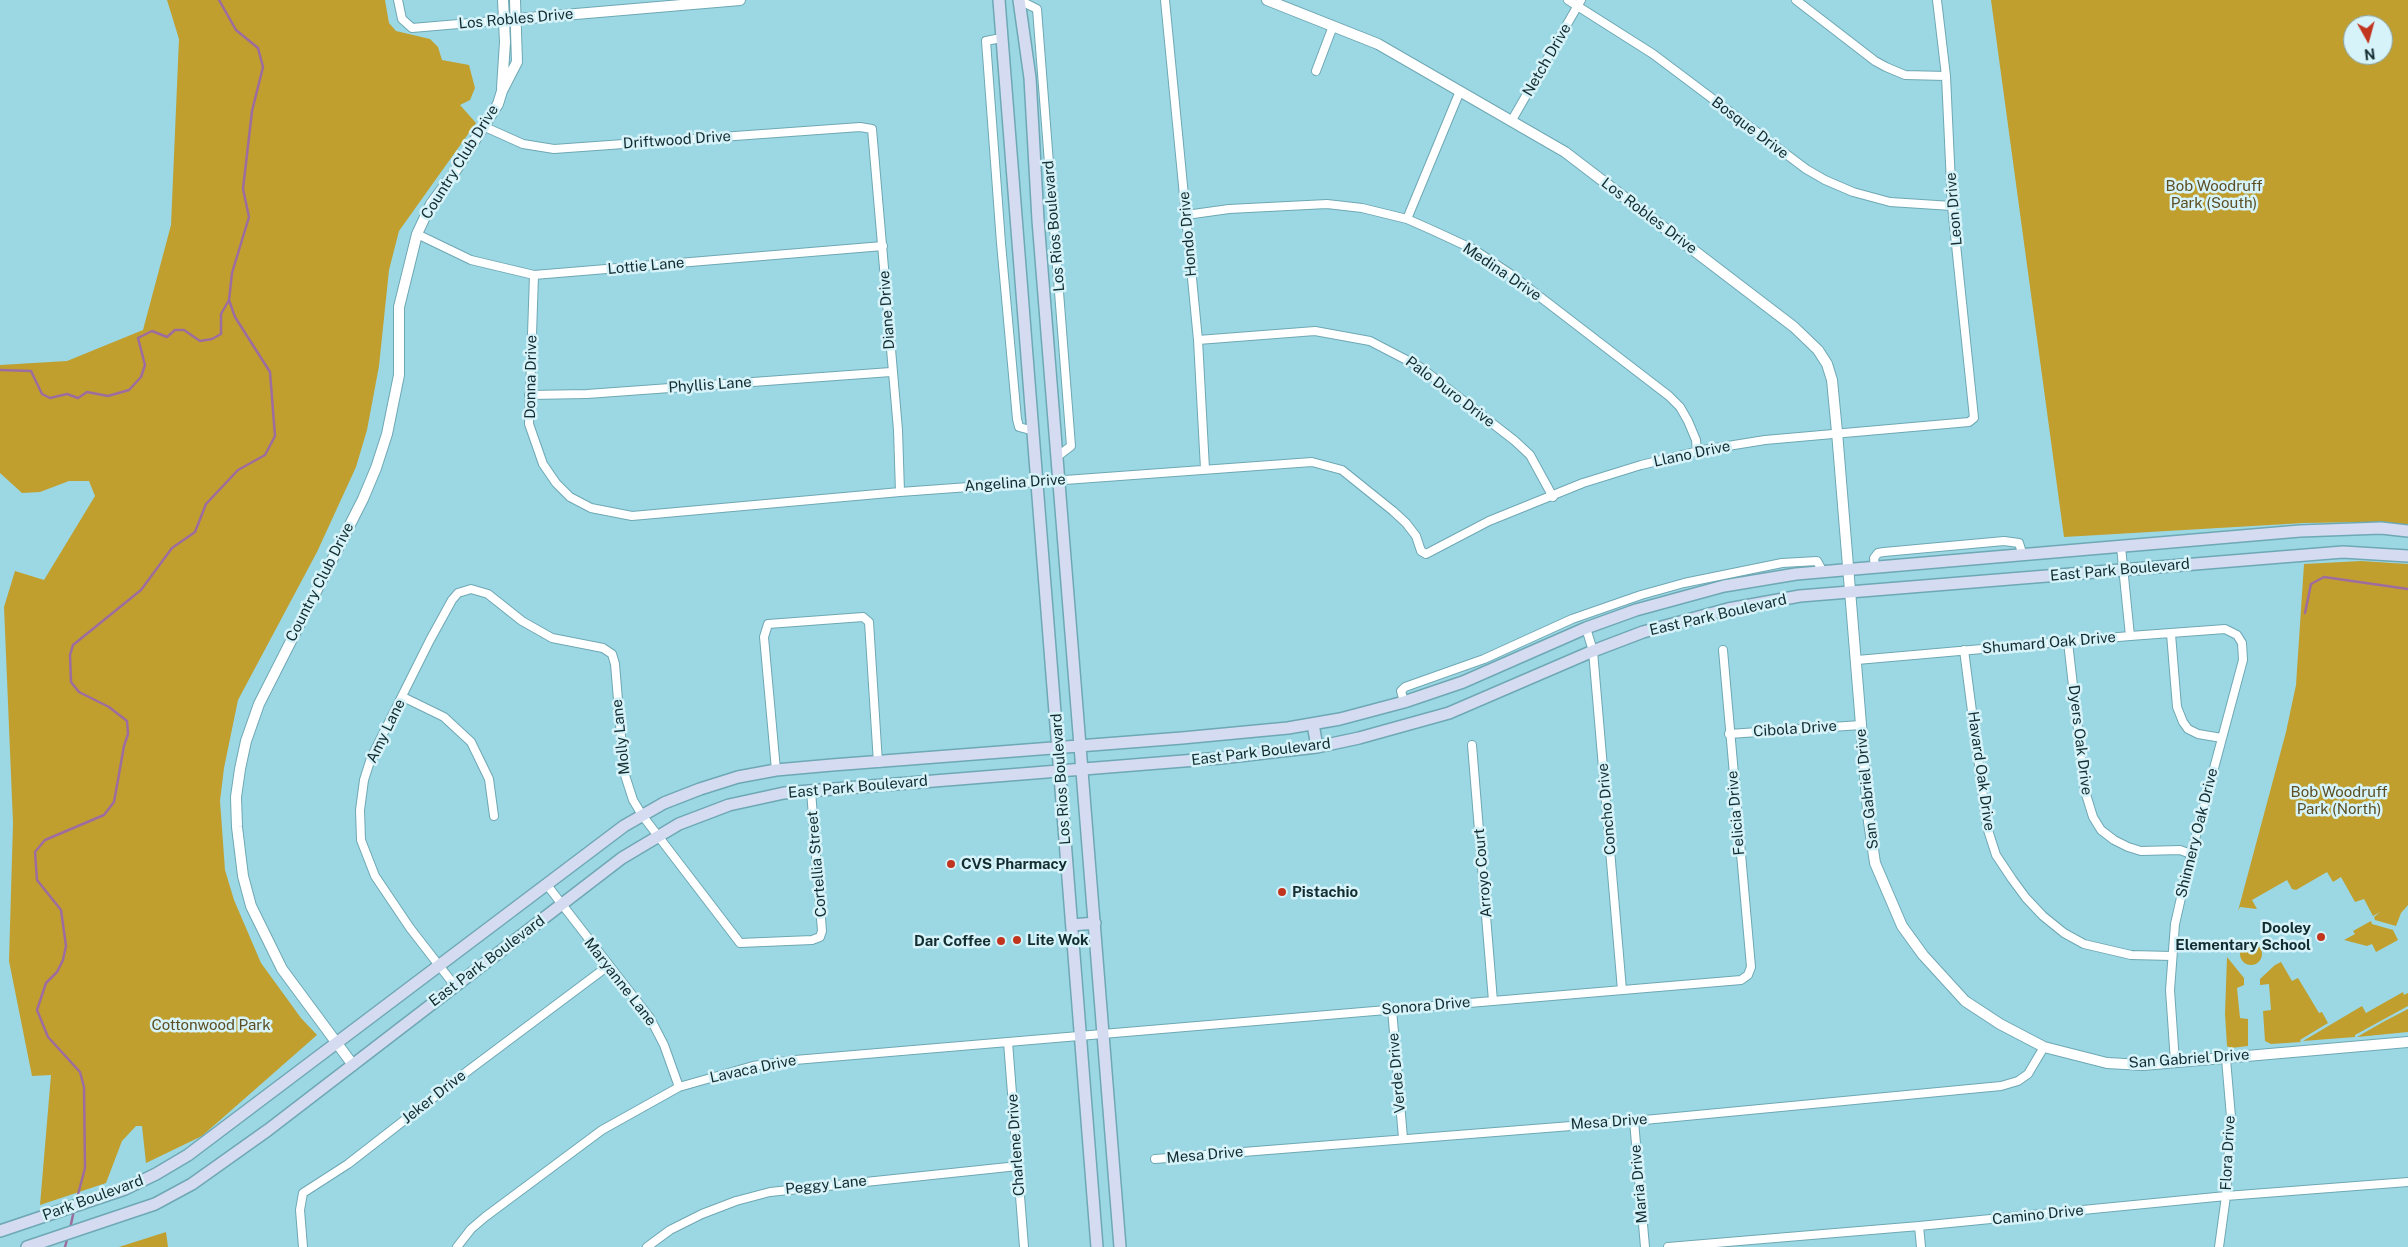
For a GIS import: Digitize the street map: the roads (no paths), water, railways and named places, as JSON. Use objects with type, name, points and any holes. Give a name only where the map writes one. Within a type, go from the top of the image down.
[{"type":"main road","name":"Los Rios Boulevard","points":[[1000,0],[1001,38],[1034,431],[1097,1247]]},
{"type":"main road","name":"Los Rios Boulevard","points":[[1019,0],[1030,78],[1038,220],[1082,746],[1102,1033],[1120,1247]]},
{"type":"main road","name":"East Park Boulevard","points":[[208,1142],[642,815],[700,789],[738,777],[776,770],[1182,738],[1313,724],[1404,702],[1502,666],[1586,628],[1690,593],[1724,586],[1823,572],[2343,528],[2382,528],[2408,531]]},
{"type":"main road","name":"East Park Boulevard","points":[[209,1172],[353,1065],[622,858],[679,824],[753,798],[880,784],[1221,758],[1317,747],[1384,732],[1449,713],[1593,651],[1643,632],[1719,611],[1800,596],[2343,552],[2408,556]]},
{"type":"main road","points":[[1047,598],[1069,600]]},
{"type":"main road","points":[[1313,724],[1317,747]]},
{"type":"main road","points":[[878,763],[880,784]]},
{"type":"main road","points":[[1072,926],[1095,923]]},
{"type":"main road","name":"Park Boulevard","points":[[0,1231],[125,1189],[156,1174],[208,1142]]},
{"type":"main road","name":"Park Boulevard","points":[[27,1247],[119,1217],[166,1199],[209,1172]]},
{"type":"street","name":"Los Robles Drive","points":[[398,0],[402,19],[412,28],[517,19],[645,4],[740,0]]},
{"type":"street","name":"Country Club Drive","points":[[502,0],[505,42],[502,91]]},
{"type":"street","name":"Country Club Drive","points":[[353,1065],[282,969],[250,906],[242,876],[236,827],[236,796],[246,741],[259,704],[362,499],[387,434],[399,375],[399,307],[417,234],[431,204],[485,127],[498,104],[502,91],[517,62],[515,0]]},
{"type":"street","name":"Los Rios Boulevard","points":[[1019,0],[1037,9],[1071,446],[1058,456]]},
{"type":"street","name":"Hondo Drive","points":[[1165,0],[1198,340],[1205,469]]},
{"type":"street","name":"Los Robles Drive","points":[[1267,0],[1378,44],[1565,152],[1794,327],[1818,350],[1827,364],[1832,380],[1849,571]]},
{"type":"street","name":"Bosque Drive","points":[[1568,0],[1580,3],[1653,54],[1806,169],[1824,180],[1853,192],[1890,202],[1952,206]]},
{"type":"street","points":[[1796,0],[1875,61],[1886,67],[1905,75],[1946,76]]},
{"type":"street","name":"Leon Drive","points":[[1937,0],[1946,76],[1952,206],[1974,418]]},
{"type":"street","name":"Netch Drive","points":[[1512,120],[1580,3]]},
{"type":"street","points":[[1316,71],[1333,26]]},
{"type":"street","points":[[1407,219],[1460,91]]},
{"type":"street","name":"Driftwood Drive","points":[[485,127],[523,144],[554,148],[860,127],[872,129]]},
{"type":"street","name":"Diane Drive","points":[[872,129],[883,246],[891,372],[898,430],[900,492]]},
{"type":"street","name":"Medina Drive","points":[[1186,215],[1229,209],[1327,204],[1362,208],[1407,219],[1473,250],[1509,273],[1669,396],[1680,406],[1688,421],[1696,440],[1697,452]]},
{"type":"street","name":"Lottie Lane","points":[[417,234],[471,260],[534,275],[883,246]]},
{"type":"street","name":"Donna Drive","points":[[534,275],[529,424],[534,445],[543,464],[556,483],[570,497]]},
{"type":"street","name":"Palo Duro Drive","points":[[1198,340],[1316,331],[1370,341],[1420,367],[1515,441],[1530,454],[1553,496]]},
{"type":"street","name":"Phyllis Lane","points":[[529,394],[587,394],[891,372]]},
{"type":"street","name":"Llano Drive","points":[[1426,554],[1490,521],[1583,483],[1641,465],[1697,452],[1765,440],[1838,432],[1969,422],[1974,418]]},
{"type":"street","name":"Angelina Drive","points":[[570,497],[591,508],[632,516],[900,492],[1312,462],[1342,470],[1406,523],[1416,536],[1421,551],[1426,554]]},
{"type":"street","points":[[1875,568],[1874,558],[1878,553],[2004,541],[2019,543],[2023,556]]},
{"type":"street","points":[[2121,547],[2130,636]]},
{"type":"street","name":"East Park Boulevard","points":[[1404,702],[1401,690],[1405,687],[1484,659],[1572,619],[1641,595],[1718,575],[1782,563],[1817,562],[1823,572]]},
{"type":"street","name":"San Gabriel Drive","points":[[1849,571],[1869,822],[1875,862],[1902,926],[1923,955],[1965,1001],[2000,1024],[2044,1047],[2107,1063],[2143,1065],[2408,1042]]},
{"type":"street","name":"Amy Lane","points":[[455,986],[380,885],[369,865],[361,840],[361,794],[367,769],[452,600],[458,593],[471,588]]},
{"type":"street","name":"Molly Lane","points":[[471,588],[496,598],[522,621],[552,638],[604,648],[612,654],[615,664],[624,772],[642,815],[740,943]]},
{"type":"street","points":[[776,770],[764,637],[768,624],[863,616],[869,622],[878,763]]},
{"type":"street","name":"Concho Drive","points":[[1586,628],[1593,651],[1622,990]]},
{"type":"street","name":"Shumard Oak Drive","points":[[1856,660],[2130,636],[2225,630],[2239,638]]},
{"type":"street","points":[[2171,634],[2177,707],[2183,722],[2188,728],[2198,734],[2222,738]]},
{"type":"street","name":"Shinnery Oak Drive","points":[[2174,1062],[2171,1014],[2172,956],[2175,924],[2191,854],[2243,660],[2239,638]]},
{"type":"street","name":"Dyers Oak Drive","points":[[2068,642],[2085,791],[2093,817],[2101,830],[2114,840],[2128,847],[2141,851],[2180,850],[2191,854]]},
{"type":"street","name":"Felicia Drive","points":[[1723,650],[1751,967],[1748,976]]},
{"type":"street","name":"Havard Oak Drive","points":[[1964,650],[1987,826],[1996,856],[2026,898],[2043,916],[2064,933],[2084,944],[2131,955],[2172,956]]},
{"type":"street","points":[[403,697],[444,717],[471,742],[488,779],[494,816]]},
{"type":"street","name":"Cibola Drive","points":[[1729,734],[1861,725]]},
{"type":"street","name":"Arroyo Court","points":[[1472,745],[1493,1001]]},
{"type":"street","name":"Cortellia Street","points":[[740,943],[812,940],[820,937],[822,931],[811,791]]},
{"type":"street","name":"Maryanne Lane","points":[[547,885],[650,1018],[664,1045],[679,1087]]},
{"type":"street","name":"Jeker Drive","points":[[303,1247],[300,1210],[303,1193],[348,1164],[608,966]]},
{"type":"street","name":"Sonora Drive","points":[[1102,1033],[1741,980],[1748,976]]},
{"type":"street","name":"Verde Drive","points":[[1392,1009],[1403,1138]]},
{"type":"street","name":"Lavaca Drive","points":[[457,1247],[471,1228],[602,1130],[679,1087],[753,1066],[794,1060],[1102,1033]]},
{"type":"street","name":"Charlene Drive","points":[[1008,1042],[1024,1247]]},
{"type":"street","name":"Mesa Drive","points":[[1155,1159],[1634,1120],[2001,1086],[2018,1081],[2028,1074],[2044,1047]]},
{"type":"street","name":"Flora Drive","points":[[2219,1247],[2226,1196],[2231,1117],[2226,1059]]},
{"type":"street","name":"Maria Drive","points":[[1634,1120],[1645,1247]]},
{"type":"street","name":"Peggy Lane","points":[[647,1247],[670,1230],[702,1214],[736,1201],[770,1192],[1018,1166]]},
{"type":"street","name":"Camino Drive","points":[[1668,1247],[1919,1226],[2226,1196],[2408,1182]]},
{"type":"street","points":[[1919,1226],[1921,1247]]},
{"type":"waterway","points":[[76,1202],[85,1168],[84,1087],[80,1072],[48,1037],[37,1010],[46,983],[57,972],[63,960],[66,946],[61,910],[37,880],[35,852],[45,840],[104,815],[114,802],[128,734],[127,721],[109,707],[79,692],[71,682],[70,655],[73,645],[141,590],[172,548],[195,532],[206,504],[238,470],[265,455],[275,436],[270,372],[235,317],[229,300],[232,273],[249,217],[243,189],[252,111],[263,67],[258,48],[236,30],[219,0]]},
{"type":"waterway","points":[[0,370],[31,371],[42,394],[50,398],[67,394],[78,398],[87,392],[108,396],[129,390],[141,377],[145,365],[138,338],[152,331],[167,337],[175,330],[184,330],[200,341],[212,339],[221,334],[221,314],[229,300]]},
{"type":"waterway","points":[[2305,613],[2311,584],[2324,577],[2408,589]]},
{"type":"waterway","points":[[70,1229],[74,1210]]},
{"type":"waterway","points":[[65,1247],[68,1236]]},
{"type":"place","name":"CVS Pharmacy","points":[[951,864]]},
{"type":"place","name":"Pistachio","points":[[1282,892]]},
{"type":"place","name":"Dooley Elementary School","points":[[2321,937]]},
{"type":"place","name":"Lite Wok","points":[[1017,940]]},
{"type":"place","name":"Dar Coffee","points":[[1001,941]]},
{"type":"park label","name":"Bob Woodruff Park (South)","points":[[2214,194]]},
{"type":"park label","name":"Bob Woodruff Park (North)","points":[[2339,800]]},
{"type":"park label","name":"Cottonwood Park","points":[[211,1025]]}]
